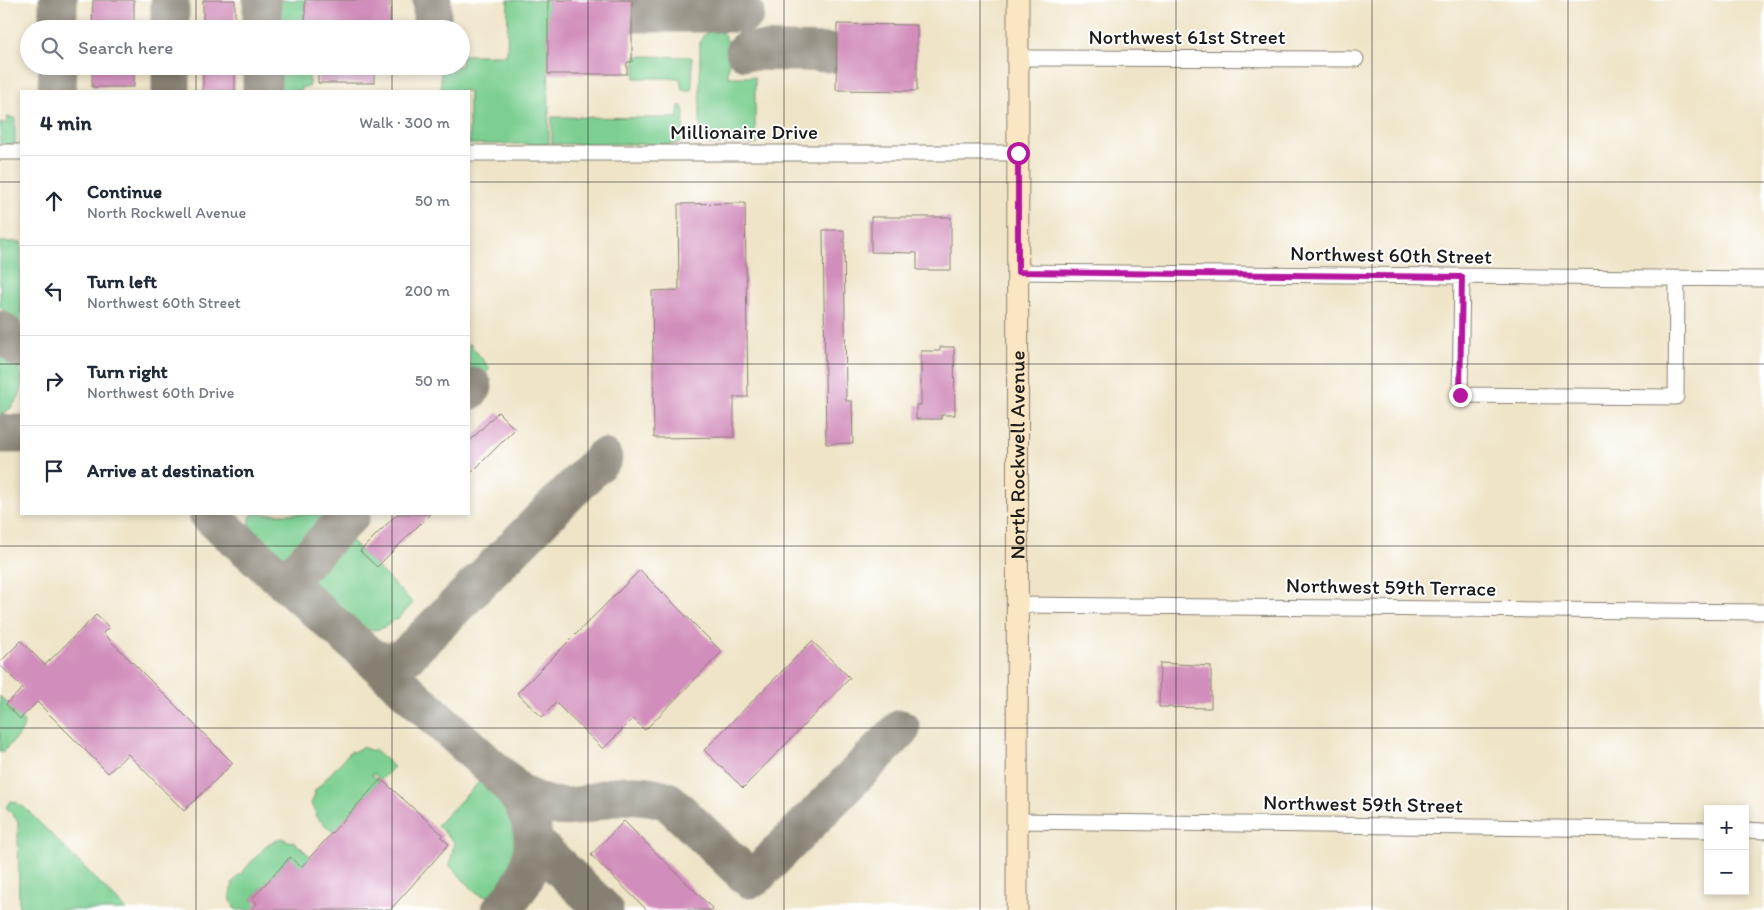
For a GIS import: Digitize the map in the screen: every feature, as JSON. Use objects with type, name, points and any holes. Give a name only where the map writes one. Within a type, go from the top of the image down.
[{"type":"main road","name":"North Rockwell Avenue","points":[[1017,910],[1018,0]]},
{"type":"street","name":"Northwest 61st Street","points":[[1018,58],[1356,59]]},
{"type":"street","points":[[0,152],[20,152]]},
{"type":"street","name":"Millionaire Drive","points":[[470,153],[1018,153]]},
{"type":"street","name":"Northwest 60th Street","points":[[1018,272],[1764,279]]},
{"type":"street","points":[[1462,277],[1460,395],[1676,397],[1677,279]]},
{"type":"street","name":"Northwest 59th Terrace","points":[[1017,605],[1764,612]]},
{"type":"street","name":"Northwest 59th Street","points":[[1017,821],[1704,830]]},
{"type":"street","points":[[1749,830],[1764,831]]},
{"type":"green space","points":[[271,0],[305,0],[305,20],[272,20]]},
{"type":"green space","points":[[508,0],[548,0],[549,144],[470,144],[470,90],[441,90],[441,75],[470,75],[470,55],[507,55]]},
{"type":"green space","points":[[710,31],[718,31],[727,40],[729,55],[728,77],[755,77],[755,131],[758,134],[758,144],[709,144],[700,137],[700,43],[703,36]]},
{"type":"green space","points":[[635,56],[692,58],[692,90],[682,90],[680,78],[635,78]]},
{"type":"green space","points":[[272,75],[309,75],[309,87],[301,87],[301,90],[272,90]]},
{"type":"green space","points":[[679,106],[682,106],[684,111],[683,138],[682,141],[676,144],[552,144],[552,117],[677,118]]},
{"type":"green space","points":[[7,117],[15,118],[15,144],[0,144],[0,123],[7,123]]},
{"type":"green space","points":[[0,242],[20,242],[20,330],[2,313],[4,310],[0,307]]},
{"type":"green space","points":[[470,344],[489,367],[489,370],[473,386],[470,383]]},
{"type":"green space","points":[[0,349],[18,365],[20,370],[20,394],[17,401],[0,415]]},
{"type":"green space","points":[[252,515],[325,515],[328,524],[304,549],[289,556],[273,551],[271,553],[254,537],[255,535],[249,525]]},
{"type":"green space","points":[[342,538],[349,539],[413,603],[397,620],[379,629],[361,628],[344,617],[314,590],[315,588],[310,578],[312,570]]},
{"type":"green space","points":[[0,696],[22,718],[24,723],[19,734],[0,753]]},
{"type":"green space","points":[[362,747],[373,751],[374,749],[394,767],[381,780],[374,774],[372,775],[379,781],[333,832],[315,816],[316,814],[311,804],[314,792],[351,751],[353,752]]},
{"type":"green space","points":[[480,781],[508,808],[516,825],[519,838],[516,862],[508,880],[502,888],[489,896],[477,893],[450,866],[454,842],[437,825]]},
{"type":"green space","points":[[12,801],[24,807],[127,910],[19,910],[18,821],[6,807]]},
{"type":"green space","points":[[281,838],[293,841],[311,857],[301,867],[289,857],[252,899],[260,910],[237,910],[233,907],[230,898],[232,883],[270,842]]},
{"type":"building","points":[[93,0],[134,0],[134,20],[92,20]]},
{"type":"building","points":[[203,0],[235,0],[235,20],[203,20]]},
{"type":"building","points":[[305,0],[390,0],[390,20],[305,20]]},
{"type":"building","points":[[548,0],[632,0],[632,62],[627,62],[627,74],[548,74]]},
{"type":"building","points":[[837,24],[917,25],[917,91],[836,90]]},
{"type":"building","points":[[92,75],[134,75],[134,87],[92,87]]},
{"type":"building","points":[[203,75],[235,75],[235,90],[203,90]]},
{"type":"building","points":[[318,75],[374,75],[374,83],[318,83]]},
{"type":"building","points":[[745,203],[748,397],[734,397],[734,437],[654,438],[652,291],[679,290],[678,204]]},
{"type":"building","points":[[871,217],[951,217],[951,270],[917,270],[917,253],[871,252]]},
{"type":"building","points":[[823,230],[844,230],[846,401],[852,401],[853,443],[826,444]]},
{"type":"building","points":[[940,347],[954,347],[955,415],[941,415],[941,419],[916,419],[916,405],[921,405],[921,351],[940,351]]},
{"type":"building","points":[[498,412],[515,429],[470,474],[470,441]]},
{"type":"building","points":[[396,515],[429,515],[377,567],[360,551]]},
{"type":"building","points":[[640,570],[722,652],[645,730],[633,719],[603,749],[556,703],[542,717],[517,693]]},
{"type":"building","points":[[96,615],[109,627],[103,633],[233,763],[184,811],[128,754],[108,773],[37,702],[20,719],[6,704],[23,688],[0,665],[0,662],[21,641],[45,665]]},
{"type":"building","points":[[812,641],[850,678],[743,788],[704,750]]},
{"type":"building","points":[[1160,663],[1211,666],[1211,708],[1159,707]]},
{"type":"building","points":[[381,779],[443,835],[441,837],[449,844],[390,910],[252,910],[257,903],[252,899],[290,857],[301,867]]},
{"type":"building","points":[[624,821],[714,910],[647,910],[591,855]]},
{"type":"taxiway","points":[[58,0],[58,20]]},
{"type":"taxiway","points":[[170,0],[170,20]]},
{"type":"taxiway","points":[[262,0],[262,20]]},
{"type":"taxiway","points":[[432,0],[432,20]]},
{"type":"taxiway","points":[[632,13],[745,13]]},
{"type":"taxiway","points":[[745,51],[837,53]]},
{"type":"taxiway","points":[[57,90],[58,75]]},
{"type":"taxiway","points":[[171,75],[171,90]]},
{"type":"taxiway","points":[[262,75],[262,90]]},
{"type":"taxiway","points":[[0,330],[20,348]]},
{"type":"taxiway","points":[[470,390],[473,387]]},
{"type":"taxiway","points":[[0,434],[20,434]]},
{"type":"taxiway","points":[[369,656],[374,659],[388,661],[407,655],[603,458]]},
{"type":"taxiway","points":[[209,515],[369,656],[518,792],[539,802],[561,807],[581,805],[614,796],[630,795],[653,797],[668,801],[750,879],[755,877],[901,729]]},
{"type":"taxiway","points":[[285,582],[350,515]]},
{"type":"taxiway","points":[[501,910],[523,880],[533,848],[528,816],[520,800],[508,784]]},
{"type":"taxiway","points":[[533,841],[604,910]]},
{"type":"route","points":[[1018,153],[1018,272],[1462,277],[1460,395]]}]
